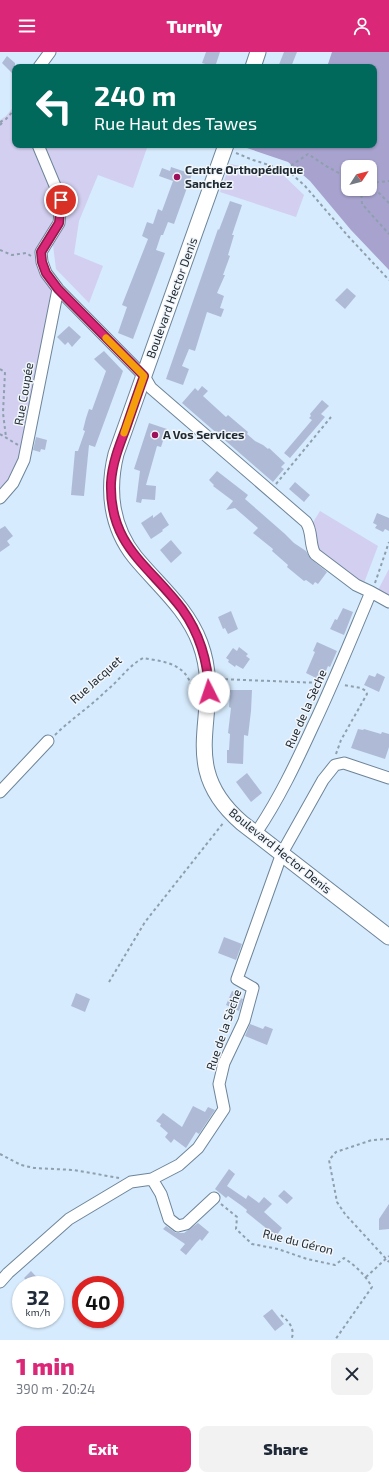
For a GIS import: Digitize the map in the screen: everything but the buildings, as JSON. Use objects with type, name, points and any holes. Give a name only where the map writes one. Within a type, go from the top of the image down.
[{"type":"street","points":[[41,64],[50,52]]},
{"type":"street","points":[[254,64],[258,52]]},
{"type":"street","points":[[39,148],[61,200],[59,223],[41,252],[42,262],[46,273],[58,289],[144,376],[151,388],[306,522],[310,527],[312,549],[315,554],[356,584],[389,602]]},
{"type":"street","name":"Boulevard Hector Denis","points":[[224,148],[116,454],[111,487],[113,509],[120,533],[131,551],[176,602],[190,621],[200,642],[205,656],[209,692],[204,735],[204,759],[210,782],[217,795],[231,813],[389,937]]},
{"type":"street","name":"Rue Coupée","points":[[0,498],[18,475],[24,460],[58,289]]},
{"type":"street","name":"Rue de la Sèche","points":[[256,833],[282,792],[333,684],[371,592]]},
{"type":"street","points":[[0,792],[48,741]]},
{"type":"street","points":[[282,853],[323,780],[335,765],[344,763],[389,778]]},
{"type":"street","name":"Rue de la Sèche","points":[[0,1282],[8,1273],[69,1219],[131,1182],[152,1179],[179,1165],[198,1148],[224,1110],[220,1084],[224,1063],[244,1022],[253,988],[236,979],[282,853]]},
{"type":"street","points":[[152,1179],[161,1194],[169,1219],[178,1226],[186,1224],[214,1198]]},
{"type":"path","points":[[0,123],[12,112]]},
{"type":"path","points":[[229,148],[253,160],[286,169],[305,186],[348,236],[389,280]]},
{"type":"path","points":[[286,169],[308,154],[341,174]]},
{"type":"path","points":[[377,182],[389,181]]},
{"type":"path","points":[[377,190],[389,202]]},
{"type":"path","points":[[361,196],[362,204],[389,234]]},
{"type":"path","points":[[0,250],[12,256],[26,253],[42,262]]},
{"type":"path","points":[[0,369],[5,372],[3,413],[6,437]]},
{"type":"path","points":[[271,491],[331,417]]},
{"type":"path","points":[[0,434],[16,444],[27,448]]},
{"type":"path","points":[[371,592],[389,542]]},
{"type":"path","name":"Rue Jacquet","points":[[48,741],[69,721],[106,692],[129,668],[143,658],[160,661],[181,669],[188,677],[197,699]]},
{"type":"path","points":[[208,678],[333,684],[361,688],[366,691],[367,694],[341,740],[335,765]]},
{"type":"path","points":[[109,982],[145,922],[231,813]]},
{"type":"path","points":[[389,1139],[372,1140],[336,1152],[329,1160],[337,1202],[345,1214],[389,1262]]},
{"type":"path","points":[[0,1154],[21,1165],[34,1168],[74,1170],[111,1176],[131,1182]]},
{"type":"path","name":"Rue du Géron","points":[[214,1198],[237,1217],[236,1229],[252,1244],[278,1249],[329,1265],[335,1265],[344,1258],[358,1268],[366,1277]]},
{"type":"path","points":[[335,1340],[372,1287],[366,1277],[385,1258],[389,1256]]},
{"type":"path","points":[[281,1315],[286,1318],[292,1328],[293,1336],[291,1340]]},
{"type":"shaded area","points":[[332,52],[389,52],[389,270],[351,230],[310,181],[288,162],[247,148],[377,148],[377,64],[328,64]]},
{"type":"shaded area","points":[[12,109],[12,148],[35,148],[55,202],[52,224],[35,252],[40,275],[54,293],[21,461],[0,494],[0,120],[6,116]]},
{"type":"shaded area","points":[[45,148],[147,148],[133,188],[98,175],[79,221],[74,254],[103,266],[89,303],[56,269],[53,245],[64,222]]},
{"type":"shaded area","points":[[230,164],[282,174],[304,195],[296,217],[220,192]]},
{"type":"shaded area","points":[[320,511],[378,546],[364,583],[317,551],[312,524]]},
{"type":"shaded area","points":[[389,569],[389,596],[378,590]]},
{"type":"slow traffic","points":[[106,338],[144,376],[124,433]]},
{"type":"place","name":"Centre Orthopédique Sanchez","points":[[177,177]]},
{"type":"place","name":"A Vos Services","points":[[155,435]]},
{"type":"route","points":[[61,200],[59,223],[41,252],[42,262],[46,273],[58,289],[144,376],[116,454],[112,471],[111,493],[114,514],[120,533],[127,545],[183,610],[190,621],[205,656],[209,692]]}]
